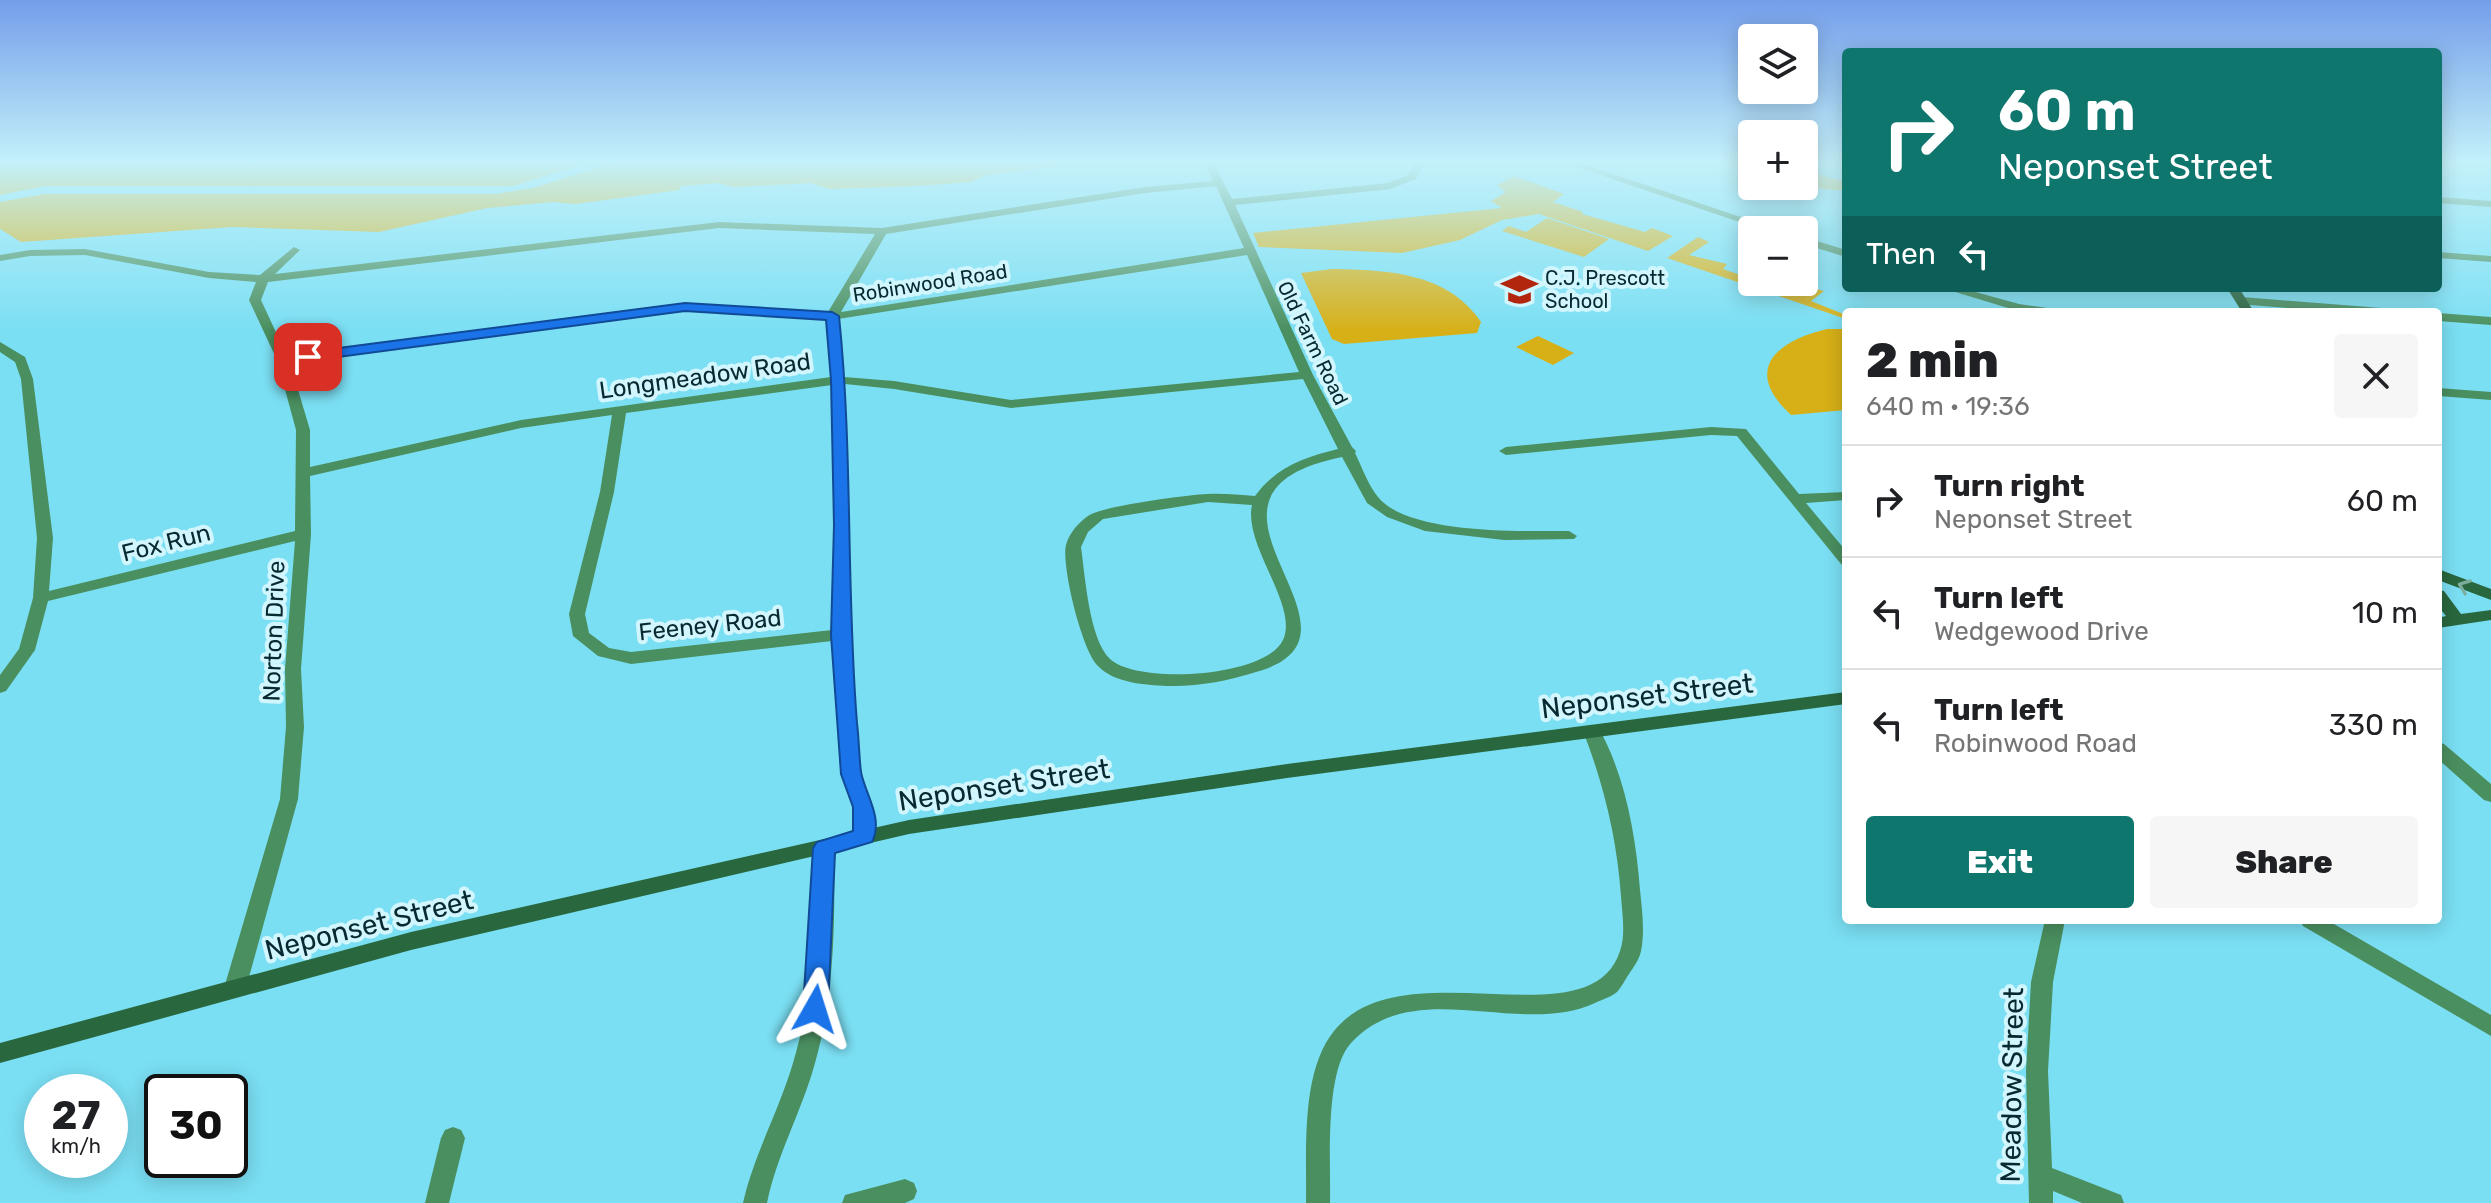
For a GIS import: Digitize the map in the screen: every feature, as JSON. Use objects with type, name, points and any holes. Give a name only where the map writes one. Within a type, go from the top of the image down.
[{"type":"main road","points":[[2442,576],[2491,595]]},
{"type":"main road","points":[[2442,600],[2458,621]]},
{"type":"main road","points":[[2442,623],[2491,615]]},
{"type":"main road","name":"Neponset Street","points":[[0,1053],[235,988],[512,917],[824,848],[864,836],[1179,786],[1842,699]]},
{"type":"street","points":[[0,258],[30,253],[85,252],[209,275],[263,279],[719,225],[882,231],[964,218]]},
{"type":"street","name":"Old Farm Road","points":[[1236,218],[1307,375],[1372,500],[1392,514],[1430,528],[1457,532],[1569,536]]},
{"type":"street","points":[[864,836],[863,807],[851,774],[840,635],[842,525],[838,380],[832,316],[882,231]]},
{"type":"street","points":[[1818,245],[1842,253]]},
{"type":"street","points":[[263,279],[294,250]]},
{"type":"street","name":"Robinwood Road","points":[[283,360],[685,307],[832,316],[1249,251]]},
{"type":"street","points":[[2442,255],[2491,259]]},
{"type":"street","name":"Norton Drive","points":[[235,988],[289,799],[295,727],[293,669],[303,534],[303,430],[283,360],[255,300],[263,279]]},
{"type":"street","points":[[1963,292],[2024,308]]},
{"type":"street","points":[[2245,307],[2272,308]]},
{"type":"street","points":[[2442,317],[2491,321]]},
{"type":"street","points":[[0,346],[21,360],[27,379],[45,538],[41,598],[27,650],[0,687]]},
{"type":"street","name":"Longmeadow Road","points":[[304,473],[521,424],[838,380],[894,385],[1011,404],[1307,375]]},
{"type":"street","points":[[2442,392],[2491,396]]},
{"type":"street","name":"Feeney Road","points":[[620,409],[607,492],[577,614],[581,636],[604,652],[631,658],[840,635]]},
{"type":"street","points":[[1506,451],[1731,430],[1741,432],[1842,556]]},
{"type":"street","points":[[1260,501],[1208,498],[1099,515],[1088,522],[1077,534],[1073,547],[1090,641],[1107,666],[1145,681],[1182,680],[1263,666],[1283,653],[1294,632],[1294,622],[1260,525],[1260,501],[1272,485],[1299,464],[1316,457],[1349,451]]},
{"type":"street","points":[[1795,499],[1842,496]]},
{"type":"street","name":"Fox Run","points":[[41,598],[303,534]]},
{"type":"street","points":[[1318,1203],[1324,1072],[1342,1036],[1367,1014],[1401,1002],[1449,998],[1538,1006],[1585,999],[1611,985],[1629,958],[1633,932],[1630,876],[1614,785],[1592,731]]},
{"type":"street","points":[[2442,752],[2491,795]]},
{"type":"street","points":[[755,1203],[758,1182],[803,1065],[813,1028],[818,990],[824,848]]},
{"type":"street","name":"Meadow Street","points":[[2041,1203],[2037,1071],[2042,982],[2054,924]]},
{"type":"street","points":[[2317,924],[2491,1026]]},
{"type":"street","points":[[437,1203],[453,1138]]},
{"type":"street","points":[[2041,1175],[2112,1203]]},
{"type":"street","points":[[854,1203],[905,1191]]},
{"type":"shaded area","points":[[0,218],[441,218],[379,232],[232,227],[21,242],[0,229]]},
{"type":"shaded area","points":[[1401,218],[1513,218],[1502,220],[1460,240],[1402,253],[1259,247],[1253,233]]},
{"type":"shaded area","points":[[1547,218],[1609,239],[1584,257],[1502,231],[1509,226],[1526,232]]},
{"type":"shaded area","points":[[1551,218],[1596,218],[1645,232],[1652,228],[1673,236],[1648,251]]},
{"type":"shaded area","points":[[1698,237],[1709,242],[1689,255],[1727,264],[1723,269],[1738,274],[1738,282],[1667,258]]},
{"type":"shaded area","points":[[1332,269],[1394,273],[1433,284],[1467,305],[1481,322],[1477,333],[1344,344],[1332,339],[1301,273]]},
{"type":"shaded area","points":[[1779,296],[1818,296],[1811,301],[1842,313],[1842,318]]},
{"type":"shaded area","points":[[1842,329],[1842,410],[1791,415],[1776,399],[1769,384],[1767,371],[1780,350],[1809,334]]},
{"type":"shaded area","points":[[1538,336],[1574,353],[1553,365],[1516,347]]},
{"type":"place","name":"C.J. Prescott School","points":[[1519,289]]},
{"type":"route","points":[[308,357],[685,307],[832,316],[838,380],[842,525],[840,635],[851,774],[863,807],[864,836],[824,848],[815,1009]]}]
